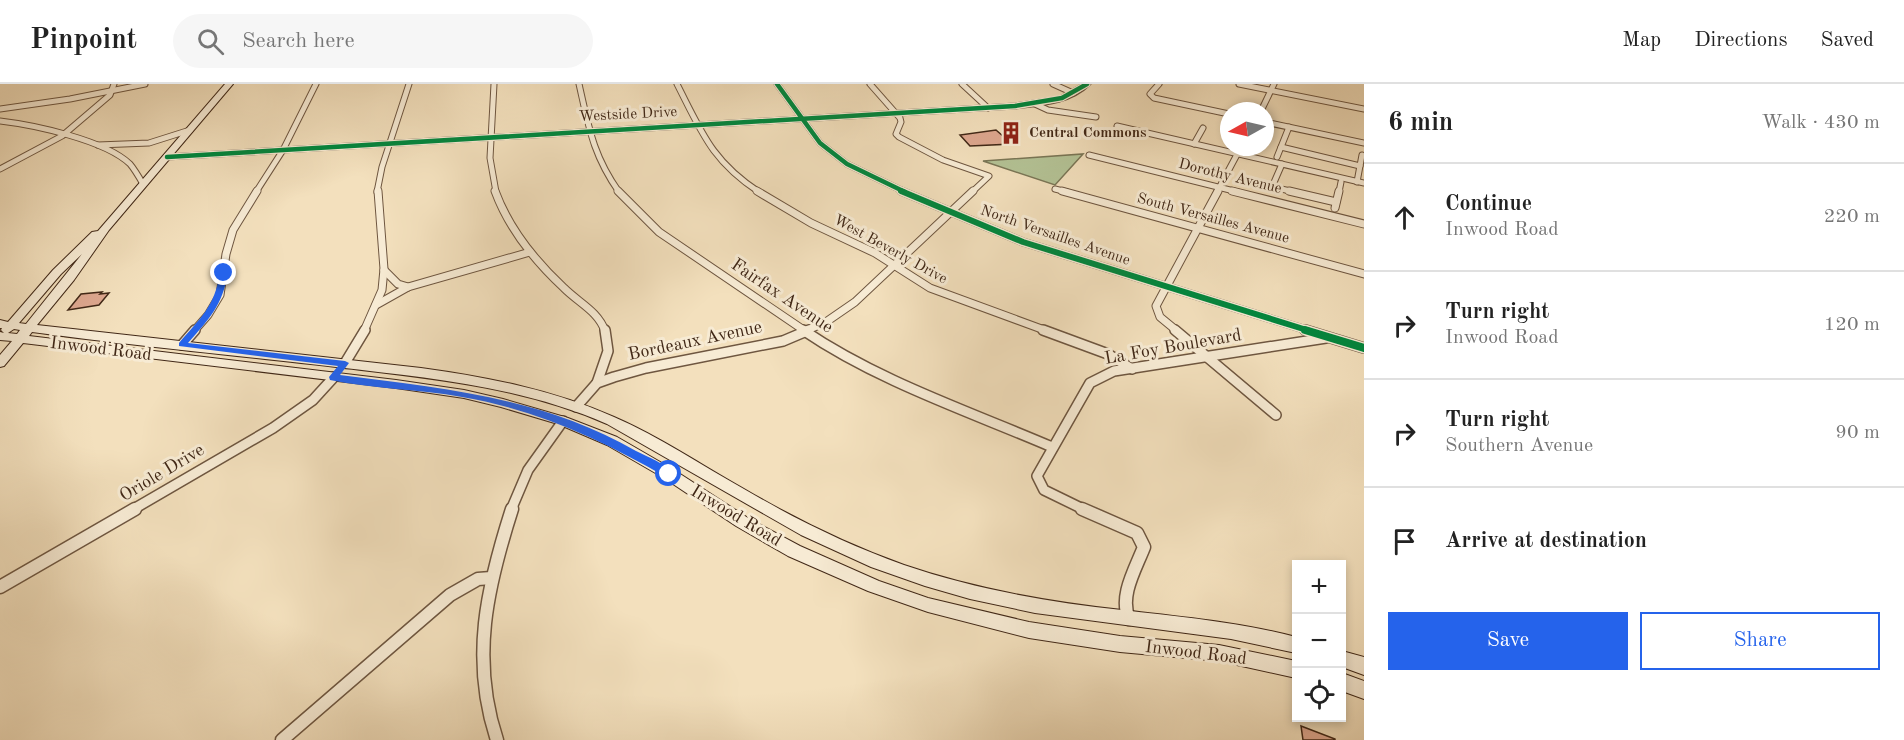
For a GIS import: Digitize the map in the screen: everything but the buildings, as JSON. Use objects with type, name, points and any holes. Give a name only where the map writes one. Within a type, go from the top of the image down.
[{"type":"main road","points":[[0,363],[77,269],[105,228],[227,85]]},
{"type":"main road","points":[[3,332],[89,238],[105,228]]},
{"type":"main road","name":"Inwood Road","points":[[3,332],[182,345],[477,380],[576,407],[599,416],[639,434],[763,508],[814,534],[877,561],[961,589],[1037,606],[1120,618],[1229,629],[1292,644]]},
{"type":"main road","name":"Inwood Road","points":[[25,334],[464,394],[546,415],[631,451],[742,522],[794,551],[874,586],[928,605],[1029,630],[1120,644],[1219,653],[1292,669]]},
{"type":"main road","points":[[334,377],[345,363]]},
{"type":"main road","points":[[546,415],[568,411],[576,407]]},
{"type":"main road","points":[[563,421],[581,416],[599,416]]},
{"type":"main road","points":[[959,613],[961,589]]},
{"type":"main road","points":[[1120,618],[1120,644]]},
{"type":"main road","points":[[1346,661],[1364,666]]},
{"type":"main road","points":[[1346,684],[1364,690]]},
{"type":"street","points":[[0,109],[70,99],[114,87],[145,84]]},
{"type":"street","points":[[182,345],[220,295],[226,254],[233,230],[283,150],[316,84]]},
{"type":"street","points":[[345,363],[382,290],[384,270],[376,194],[382,167],[392,143],[409,84]]},
{"type":"street","points":[[494,84],[488,159],[494,190],[511,224],[530,252],[567,291],[588,308],[604,328],[608,354],[597,383],[576,407]]},
{"type":"street","name":"Fairfax Avenue","points":[[579,84],[596,153],[608,177],[623,198],[644,219],[805,333],[887,377],[1052,447]]},
{"type":"street","name":"West Beverly Drive","points":[[677,84],[709,147],[757,191],[892,264],[930,288],[1108,354],[1132,369]]},
{"type":"street","name":"North Versailles Avenue","points":[[777,84],[820,143],[847,165],[882,183],[1013,239],[1364,348]]},
{"type":"street","points":[[870,84],[896,113]]},
{"type":"street","points":[[962,84],[988,108]]},
{"type":"street","points":[[1053,84],[1073,93]]},
{"type":"street","name":"Westside Drive","points":[[167,157],[988,108],[1035,104],[1073,93],[1087,84]]},
{"type":"street","points":[[1159,84],[1150,94],[1154,98],[1220,112]]},
{"type":"street","points":[[1239,84],[1364,109]]},
{"type":"street","points":[[1265,102],[1274,84]]},
{"type":"street","points":[[0,169],[62,136],[114,87]]},
{"type":"street","points":[[1035,104],[1048,111],[1096,117]]},
{"type":"street","name":"Bordeaux Avenue","points":[[597,383],[646,368],[776,343],[805,333],[855,302],[892,264],[989,176],[943,160],[899,138],[896,134],[901,122],[896,113]]},
{"type":"street","points":[[0,121],[42,128],[93,145],[126,161],[143,184]]},
{"type":"street","points":[[1274,124],[1364,143]]},
{"type":"street","points":[[1118,126],[1220,150]]},
{"type":"street","points":[[1277,157],[1289,127]]},
{"type":"street","points":[[1194,144],[1203,128]]},
{"type":"street","points":[[93,145],[149,143],[190,130]]},
{"type":"street","points":[[1281,147],[1360,166]]},
{"type":"street","name":"Dorothy Avenue","points":[[1089,155],[1364,224]]},
{"type":"street","points":[[1247,156],[1360,182],[1362,155]]},
{"type":"street","points":[[1237,156],[1156,306],[1157,311],[1206,357],[1276,415]]},
{"type":"street","points":[[1282,164],[1272,187],[1336,202]]},
{"type":"street","points":[[1333,216],[1341,182]]},
{"type":"street","name":"South Versailles Avenue","points":[[1055,189],[1364,274]]},
{"type":"street","points":[[376,305],[408,287],[530,252]]},
{"type":"street","points":[[384,270],[398,284],[408,287]]},
{"type":"street","name":"La Foy Boulevard","points":[[1120,618],[1144,547],[1142,539],[1137,533],[1053,496],[1044,490],[1037,476],[1090,383],[1104,374],[1329,337]]},
{"type":"street","name":"Oriole Drive","points":[[0,587],[273,428],[313,400],[334,377]]},
{"type":"street","points":[[497,740],[483,686],[481,658],[483,620],[491,578],[515,497],[525,475],[538,453],[563,421]]},
{"type":"street","points":[[282,740],[450,595],[478,579],[491,578]]},
{"type":"green space","points":[[1083,154],[1055,185],[983,161]]},
{"type":"cycle path","points":[[777,84],[820,143],[847,164],[882,183],[1023,242],[1364,348]]},
{"type":"cycle path","points":[[167,157],[1015,106],[1062,98],[1080,90],[1087,84]]},
{"type":"place","name":"Central Commons","points":[[1011,133]]},
{"type":"route","points":[[224,273],[220,295],[182,345],[345,363],[334,377],[464,394],[524,408],[612,441],[669,474]]}]
